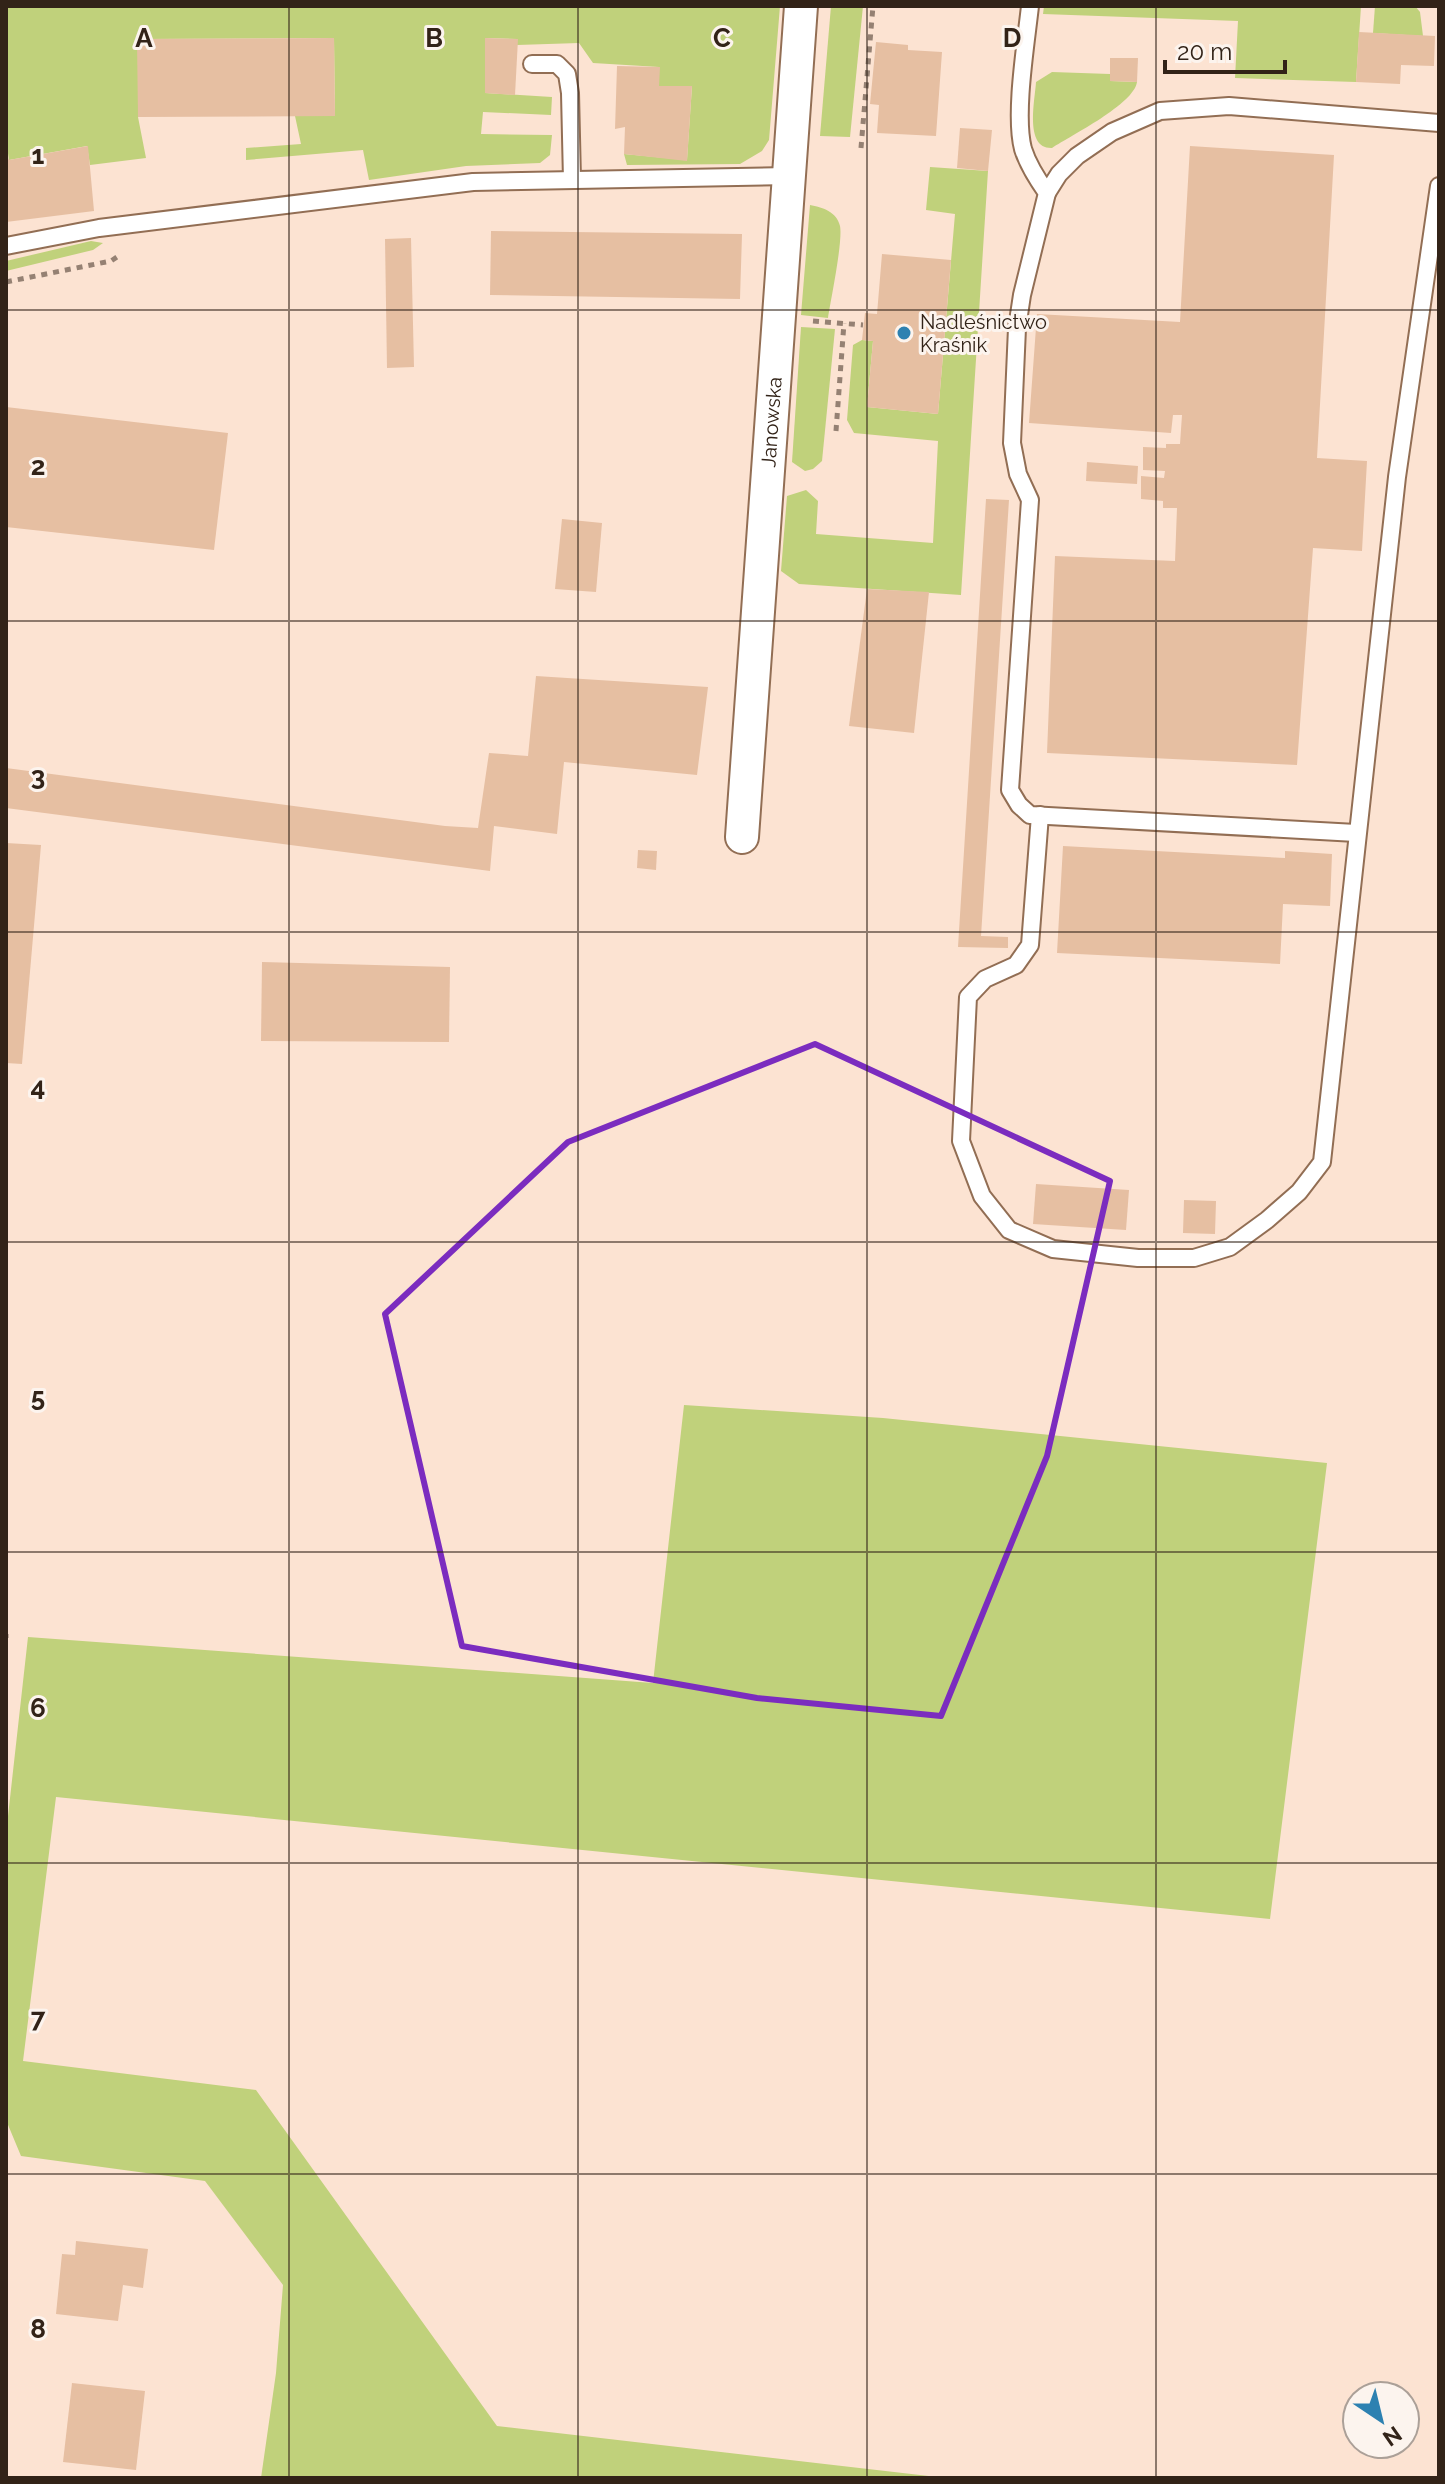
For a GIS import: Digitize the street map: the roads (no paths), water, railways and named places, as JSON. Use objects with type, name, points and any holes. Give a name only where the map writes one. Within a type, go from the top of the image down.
[{"type":"street","name":"Janowska","points":[[742,837],[801,6]]},
{"type":"lane","points":[[1030,6],[1019,127],[1023,151],[1047,193]]},
{"type":"lane","points":[[532,64],[557,64],[567,74],[572,180]]},
{"type":"lane","points":[[1356,833],[1030,815],[1019,805],[1010,790],[1030,500],[1018,474],[1012,443],[1020,306],[1047,193],[1059,174],[1077,156],[1112,132],[1160,111],[1229,106],[1439,123]]},
{"type":"lane","points":[[6,246],[99,228],[473,182],[789,176]]},
{"type":"lane","points":[[1040,815],[1030,945],[1016,965],[985,979],[968,997],[961,1141],[982,1196],[1009,1230],[1053,1249],[1138,1258],[1194,1258],[1230,1247],[1299,1192],[1322,1162],[1397,477],[1439,186]]},
{"type":"place","name":"Nadleśnictwo Kraśnik","points":[[904,333]]}]
